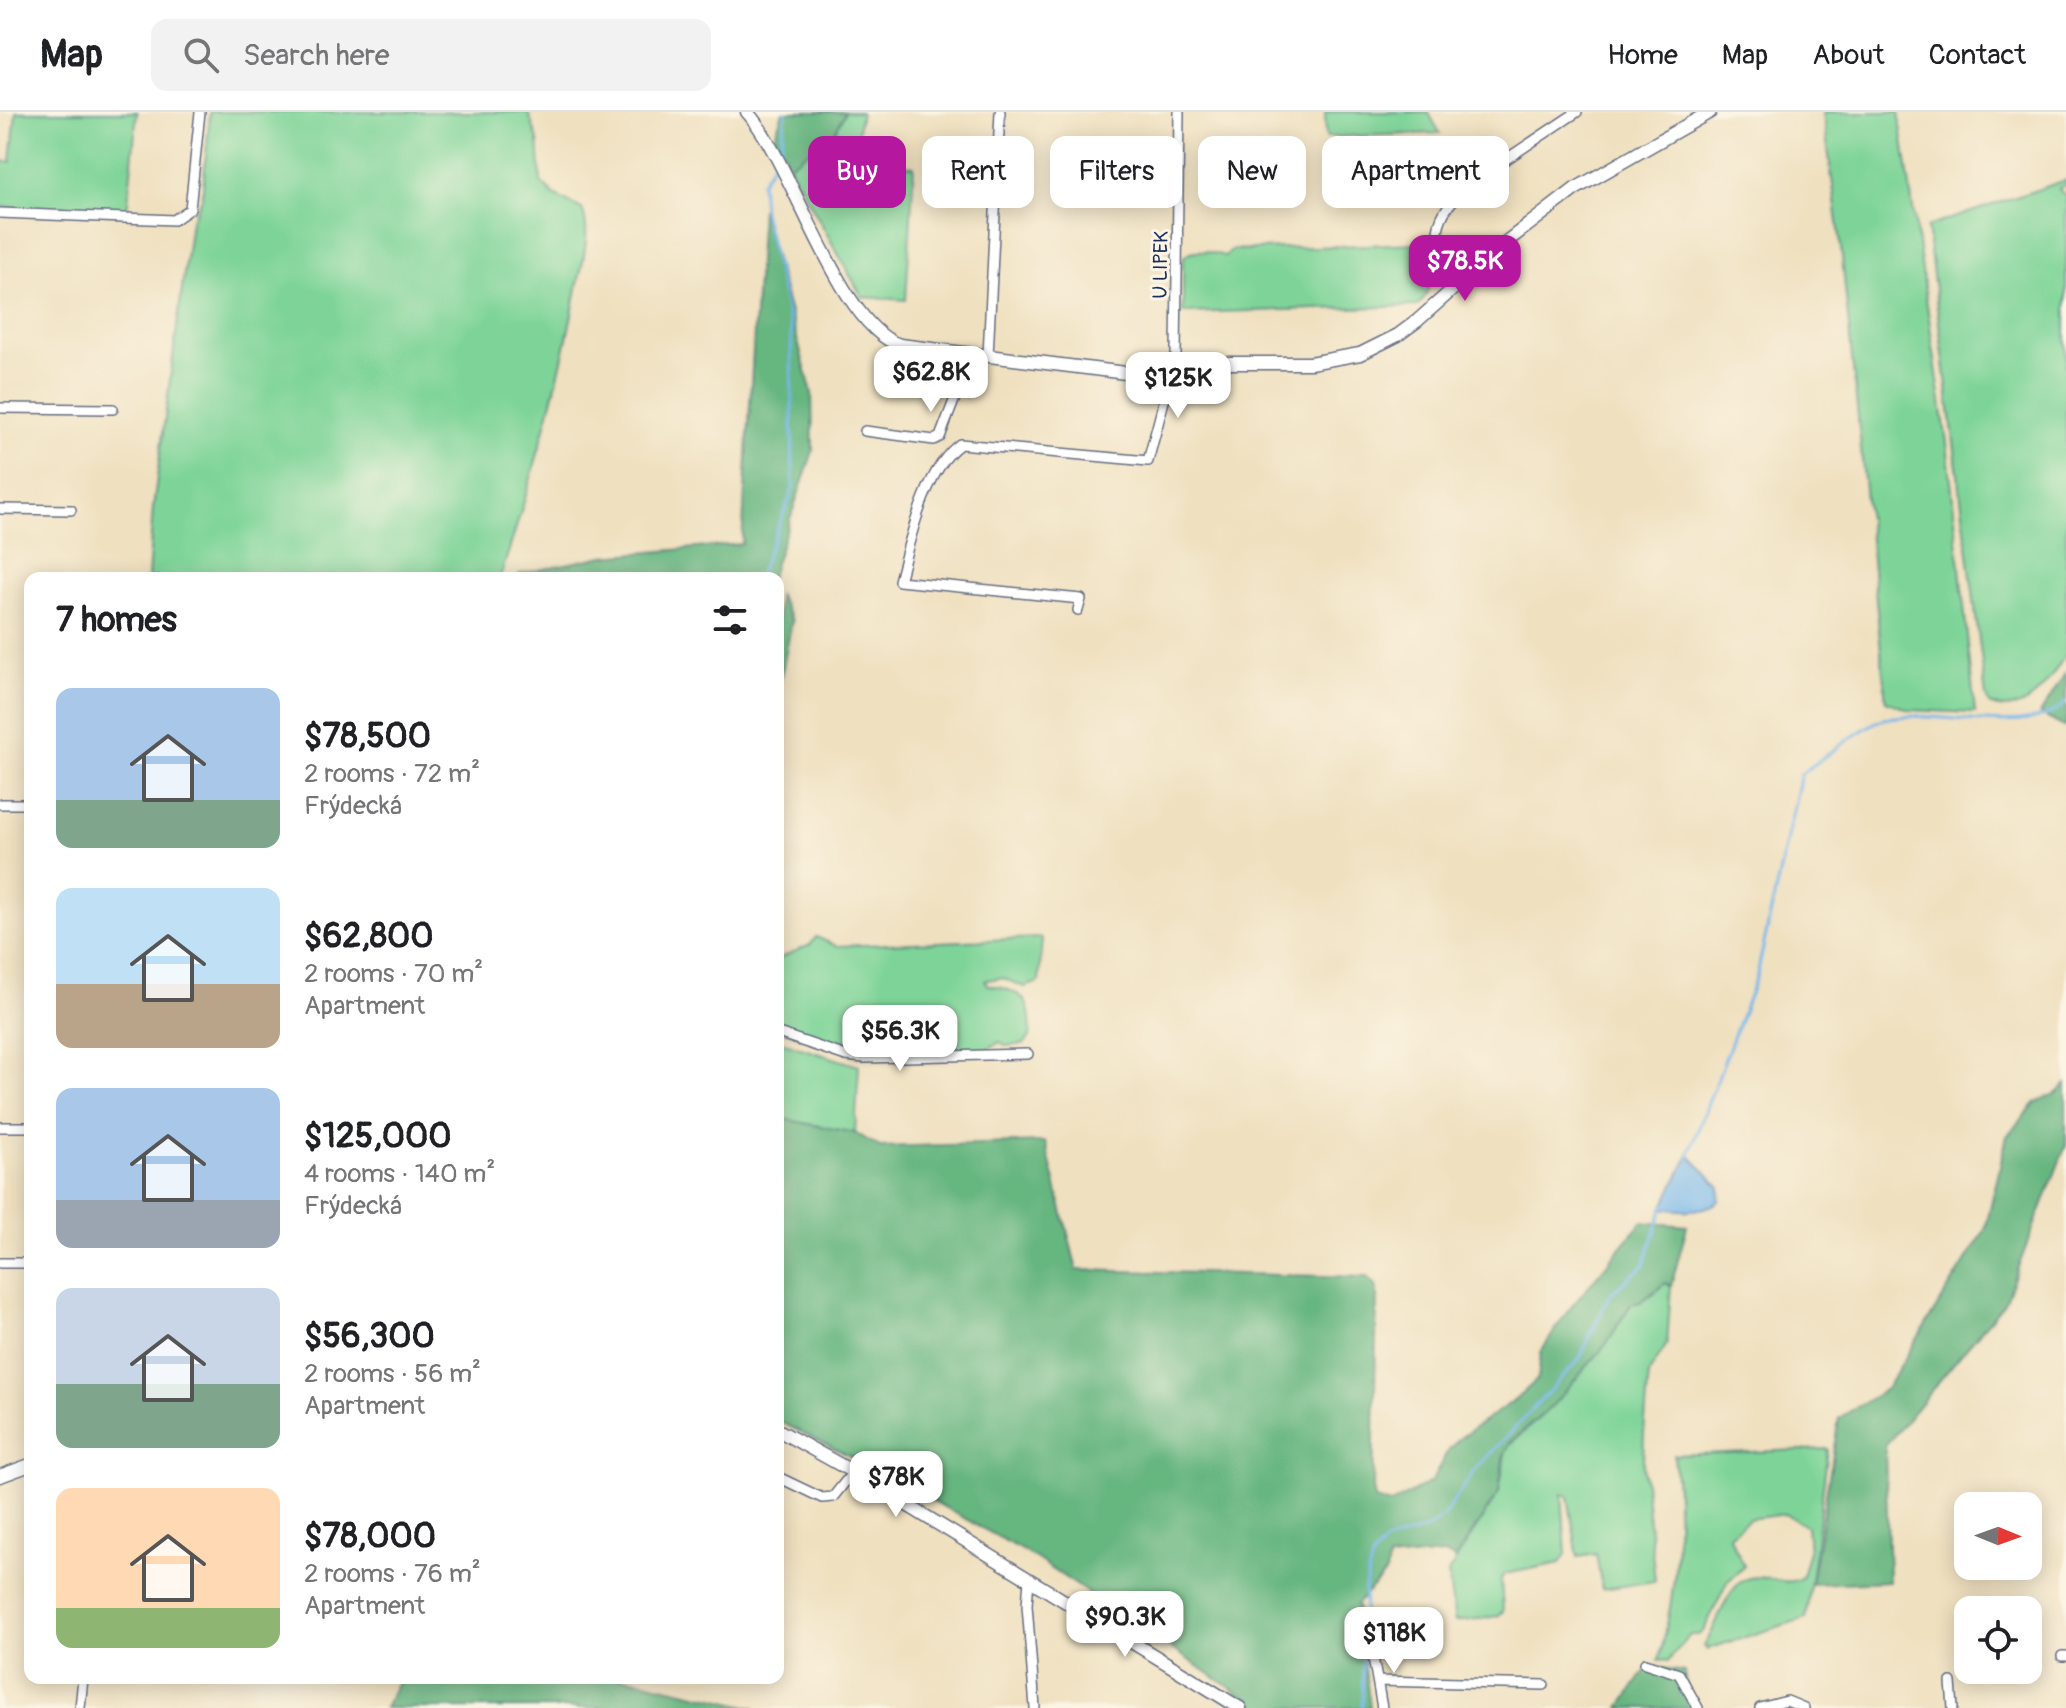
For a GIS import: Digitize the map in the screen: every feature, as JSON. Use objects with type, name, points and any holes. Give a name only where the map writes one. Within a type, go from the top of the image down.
[{"type":"street","points":[[0,213],[174,220],[183,216],[190,209],[200,112]]},
{"type":"street","points":[[747,112],[870,326],[900,345],[1134,374],[1224,363],[1310,363],[1360,354],[1398,335],[1506,242],[1575,189],[1710,112]]},
{"type":"street","points":[[988,356],[1000,112]]},
{"type":"street","name":"U LIPEK","points":[[1078,610],[1082,595],[899,581],[915,521],[945,454],[960,444],[1148,461],[1173,370],[1179,112]]},
{"type":"street","points":[[1461,282],[1446,265],[1439,246],[1440,223],[1451,198],[1577,112]]},
{"type":"street","points":[[865,431],[934,440],[940,437],[972,354]]},
{"type":"street","points":[[0,408],[113,409]]},
{"type":"street","points":[[0,509],[71,510]]},
{"type":"street","points":[[0,804],[24,804]]},
{"type":"street","points":[[784,1035],[846,1056],[864,1058],[1028,1054]]},
{"type":"street","points":[[0,1127],[24,1127]]},
{"type":"street","points":[[0,1263],[24,1263]]},
{"type":"street","points":[[784,1433],[853,1472],[1240,1708]]},
{"type":"street","points":[[0,1476],[24,1467]]},
{"type":"street","points":[[784,1480],[822,1498],[833,1497],[853,1472]]},
{"type":"street","points":[[1029,1579],[1027,1605],[1035,1708]]},
{"type":"street","points":[[1376,1634],[1373,1657],[1382,1708]]},
{"type":"street","points":[[1645,1663],[1679,1674],[1698,1708]]},
{"type":"street","points":[[1378,1681],[1544,1685]]},
{"type":"street","points":[[1951,1682],[1953,1708]]},
{"type":"street","points":[[80,1708],[82,1684]]},
{"type":"street","points":[[1760,1708],[1787,1701],[1804,1708]]},
{"type":"green space","points":[[16,112],[137,112],[127,212],[0,207],[0,161],[11,162]]},
{"type":"green space","points":[[210,112],[527,112],[538,140],[541,182],[554,195],[582,209],[586,238],[553,398],[502,572],[148,572],[153,508],[191,221],[202,198]]},
{"type":"green space","points":[[783,112],[845,112],[835,132],[829,136],[808,136],[808,151],[789,165],[775,135]]},
{"type":"green space","points":[[845,112],[861,112],[857,136],[829,136],[835,132]]},
{"type":"green space","points":[[1325,112],[1428,112],[1440,133],[1354,136],[1326,136]]},
{"type":"green space","points":[[1823,112],[1899,112],[1947,443],[1975,713],[1909,710],[1886,701],[1840,237]]},
{"type":"green space","points":[[808,151],[808,199],[789,165]]},
{"type":"green space","points":[[906,165],[914,166],[906,300],[862,297],[813,208],[906,208]]},
{"type":"green space","points":[[2066,180],[2066,185],[2059,189],[2066,197],[2066,653],[2036,695],[2015,707],[2003,708],[1989,704],[1986,696],[1927,227]]},
{"type":"green space","points":[[761,208],[812,393],[813,451],[772,572],[528,572],[604,556],[742,544]]},
{"type":"green space","points":[[1420,243],[1429,285],[1417,306],[1183,313],[1183,258],[1192,252],[1225,256],[1232,250]]},
{"type":"green space","points":[[784,606],[792,621],[784,662]]},
{"type":"green space","points":[[2066,672],[2066,728],[2040,714]]},
{"type":"green space","points":[[816,937],[837,946],[1042,938],[1039,982],[1025,987],[1002,978],[985,980],[988,985],[1010,990],[1023,999],[1030,1014],[1030,1037],[1024,1044],[1007,1046],[1000,1042],[987,1049],[923,1049],[920,1040],[877,1037],[860,1051],[841,1049],[784,1031],[784,956],[810,945]]},
{"type":"green space","points":[[784,1043],[859,1066],[855,1133],[784,1119]]},
{"type":"green space","points":[[2066,1084],[2066,1145],[2004,1303],[1885,1446],[1889,1581],[1811,1584],[1839,1418],[1886,1389],[1985,1230],[2007,1136],[2036,1102],[2057,1093]]},
{"type":"green space","points":[[784,1119],[855,1133],[880,1147],[1045,1142],[1077,1270],[1367,1277],[1376,1285],[1377,1291],[1373,1488],[1375,1500],[1391,1504],[1432,1481],[1447,1452],[1460,1438],[1516,1399],[1538,1379],[1541,1352],[1567,1312],[1642,1222],[1687,1226],[1671,1286],[1665,1283],[1641,1302],[1631,1304],[1605,1346],[1551,1407],[1510,1442],[1503,1458],[1499,1492],[1455,1559],[1444,1554],[1388,1559],[1386,1573],[1357,1604],[1370,1708],[1261,1708],[1034,1557],[870,1466],[784,1424]]},
{"type":"green space","points":[[1665,1283],[1671,1286],[1667,1344],[1649,1373],[1644,1433],[1643,1463],[1655,1581],[1602,1589],[1596,1554],[1578,1557],[1568,1496],[1562,1494],[1566,1554],[1560,1563],[1505,1574],[1501,1578],[1503,1611],[1498,1616],[1455,1622],[1448,1573],[1499,1492],[1506,1448],[1551,1407],[1605,1346],[1631,1304],[1653,1294]]},
{"type":"green space","points":[[1828,1449],[1806,1618],[1707,1649],[1704,1646],[1725,1602],[1742,1581],[1757,1577],[1787,1581],[1802,1577],[1809,1550],[1807,1527],[1785,1514],[1749,1519],[1729,1535],[1744,1566],[1727,1582],[1704,1630],[1698,1635],[1690,1635],[1668,1661],[1659,1660],[1670,1609],[1676,1558],[1674,1455]]},
{"type":"green space","points":[[1649,1665],[1684,1672],[1690,1708],[1620,1708]]},
{"type":"green space","points":[[397,1684],[654,1684],[756,1708],[384,1708]]},
{"type":"water","points":[[1689,1155],[1720,1187],[1719,1201],[1699,1209],[1662,1208]]},
{"type":"waterway","points":[[780,154],[786,112]]},
{"type":"waterway","points":[[760,572],[793,489],[791,329],[763,211],[761,182],[775,160]]},
{"type":"waterway","points":[[1688,1156],[1757,975],[1801,774],[1855,735],[1884,719],[1905,716],[2006,722],[2029,720],[2050,714],[2066,702]]},
{"type":"waterway","points":[[1362,1708],[1365,1586],[1372,1558],[1385,1542],[1424,1530],[1443,1517],[1474,1471],[1579,1360],[1609,1295],[1644,1265],[1664,1205]]}]
